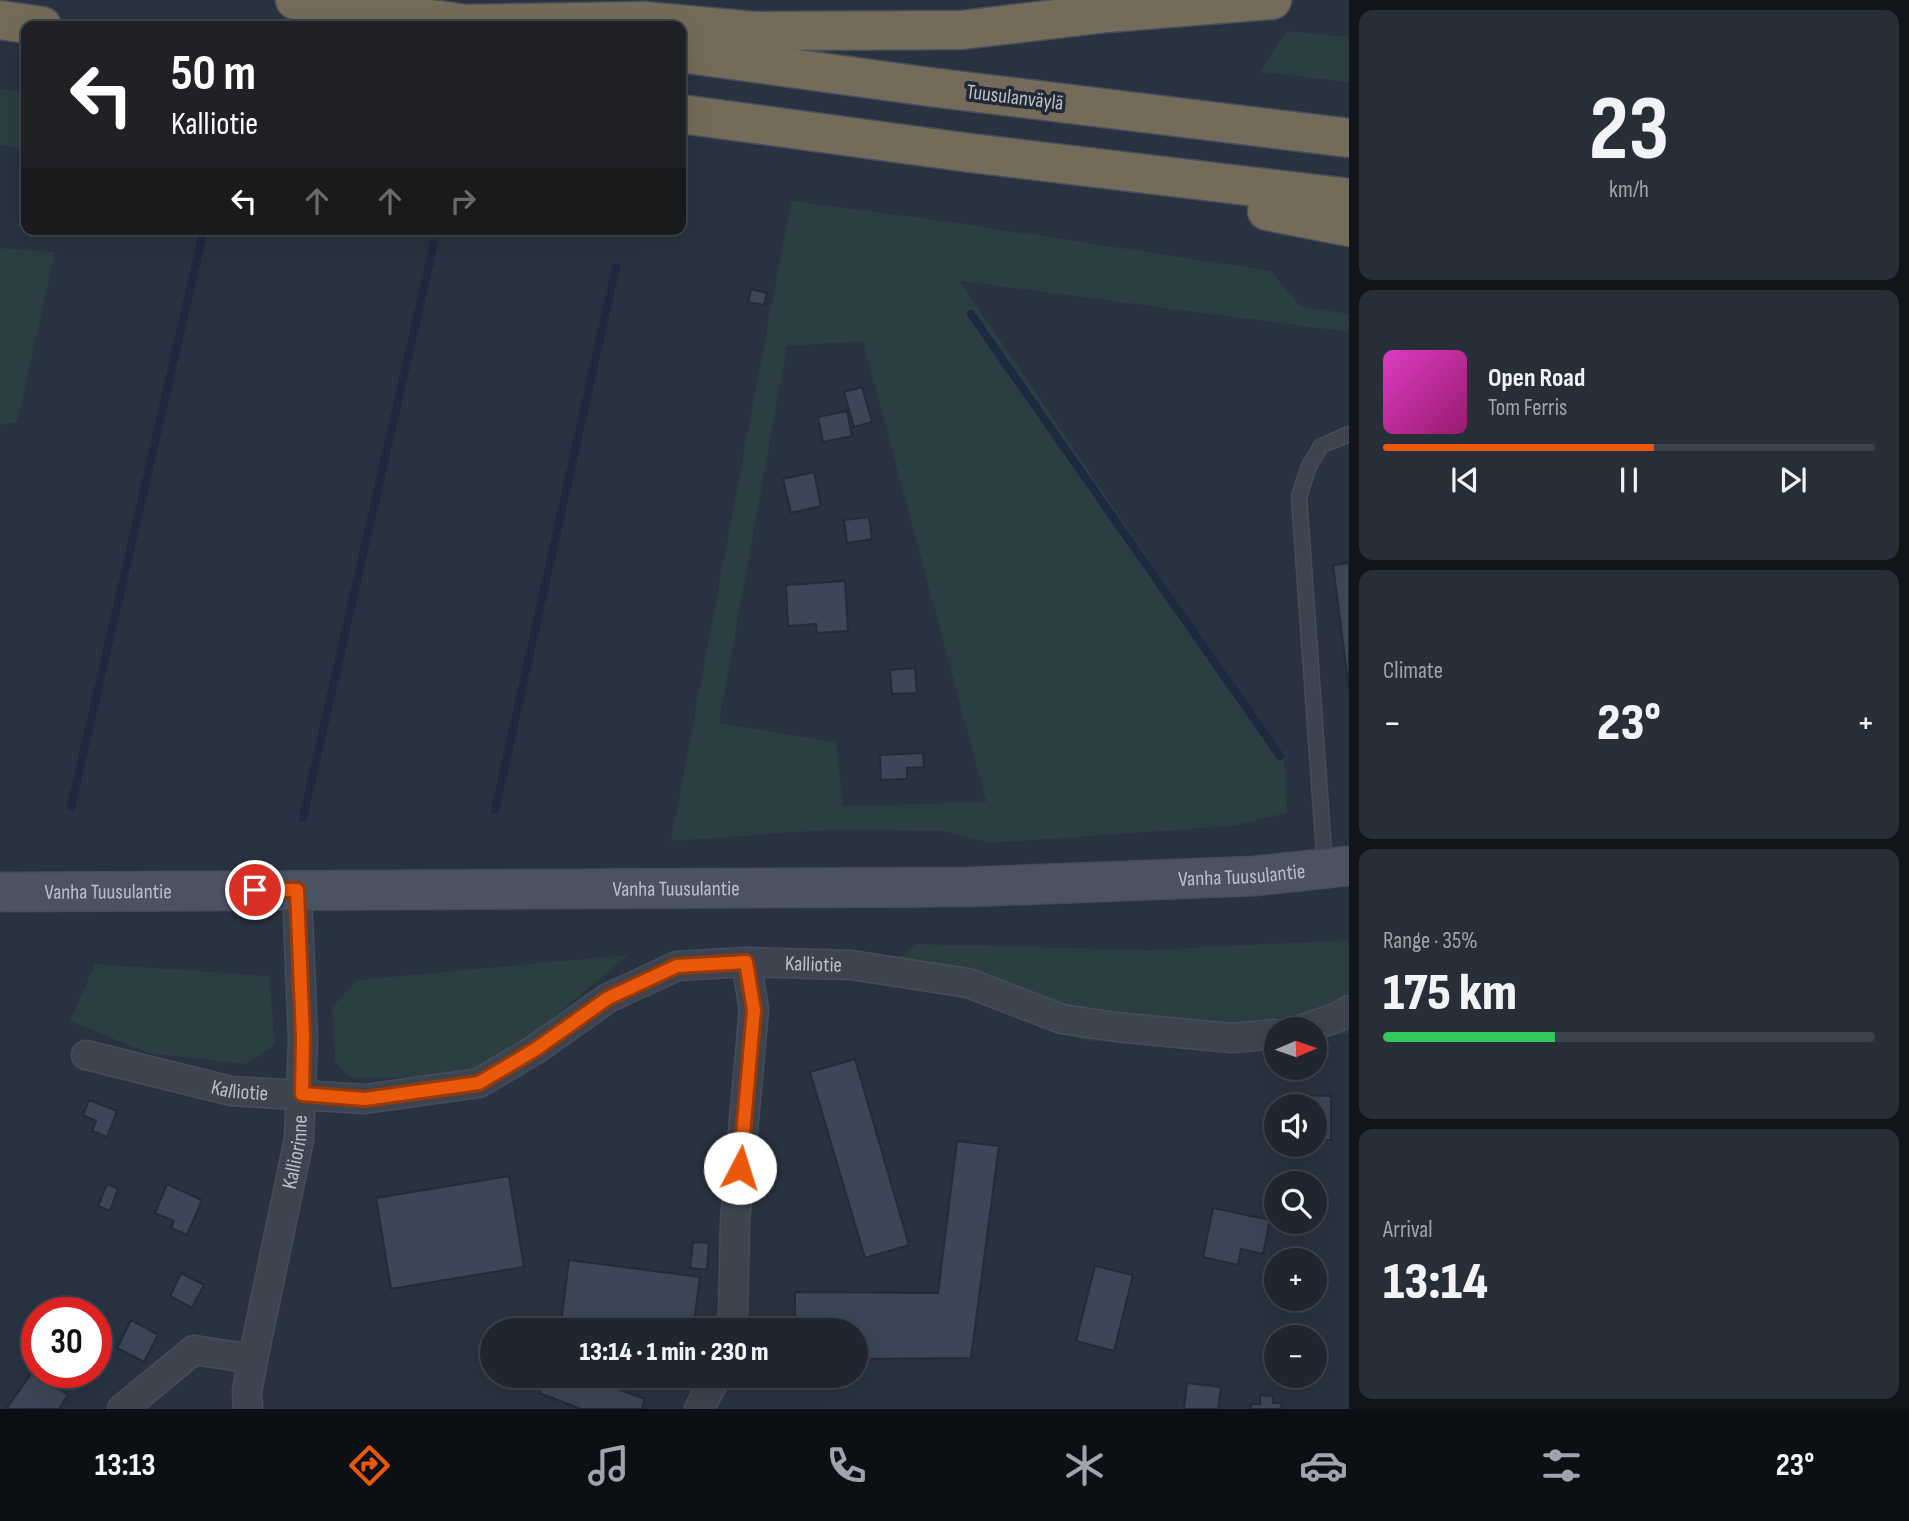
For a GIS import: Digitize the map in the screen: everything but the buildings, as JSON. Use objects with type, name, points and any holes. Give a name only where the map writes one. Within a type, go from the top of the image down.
[{"type":"highway","points":[[295,0],[443,21]]},
{"type":"highway","points":[[1107,13],[1159,0]]},
{"type":"highway","points":[[686,25],[754,31],[962,30],[1107,13],[1272,0]]},
{"type":"highway","points":[[0,20],[21,23]]},
{"type":"highway","name":"Tuusulanväylä","points":[[686,54],[944,89],[1349,138]]},
{"type":"highway","points":[[686,115],[963,152],[1349,198]]},
{"type":"highway","points":[[963,152],[1349,227]]},
{"type":"main road","name":"Vanha Tuusulantie","points":[[0,892],[967,887],[1255,876],[1337,867]]},
{"type":"street","name":"Kalliorinne","points":[[248,1409],[247,1391],[253,1359],[299,1139],[303,1038],[297,890]]},
{"type":"street","name":"Kalliotie","points":[[86,1055],[231,1090],[365,1099],[479,1083],[536,1049],[608,998],[677,966],[746,962],[851,965],[968,983],[1062,1019],[1116,1027],[1232,1038],[1264,1035]]},
{"type":"street","points":[[732,1318],[735,1221],[754,1010],[746,962]]},
{"type":"street","points":[[1327,1021],[1349,1010]]},
{"type":"street","points":[[122,1409],[194,1350],[253,1359]]},
{"type":"street","points":[[699,1409],[710,1388]]},
{"type":"lane","points":[[1337,867],[1299,497],[1309,466],[1321,446],[1349,434]]},
{"type":"shaded area","points":[[1286,31],[1349,37],[1349,82],[1260,72]]},
{"type":"shaded area","points":[[0,89],[21,91],[21,148],[0,145]]},
{"type":"shaded area","points":[[791,201],[951,222],[1271,271],[1300,306],[1349,314],[1349,332],[960,281],[1284,755],[1287,813],[1233,826],[990,843],[942,831],[841,829],[671,841]],"holes":[[[863,341],[986,802],[843,806],[836,742],[719,723],[787,346]]]},
{"type":"shaded area","points":[[0,248],[55,252],[17,422],[0,425]]},
{"type":"shaded area","points":[[1349,940],[1349,1033],[1327,1036],[1327,1017],[1264,1017],[1264,1040],[1256,1047],[1086,1041],[1037,1025],[958,992],[873,977],[917,944],[1149,950]]},
{"type":"shaded area","points":[[628,955],[500,1062],[446,1078],[349,1077],[335,1062],[332,1007],[357,980]]},
{"type":"shaded area","points":[[95,964],[269,976],[275,1045],[246,1064],[148,1053],[70,1021]]},
{"type":"waterway","points":[[71,807],[203,235]]},
{"type":"waterway","points":[[303,818],[434,243]]},
{"type":"waterway","points":[[495,810],[616,267]]},
{"type":"waterway","points":[[971,314],[1280,756]]},
{"type":"route","points":[[255,890],[297,890],[303,1038],[302,1094],[365,1099],[479,1083],[536,1049],[608,998],[677,966],[746,962],[754,1010],[740,1168]]}]
